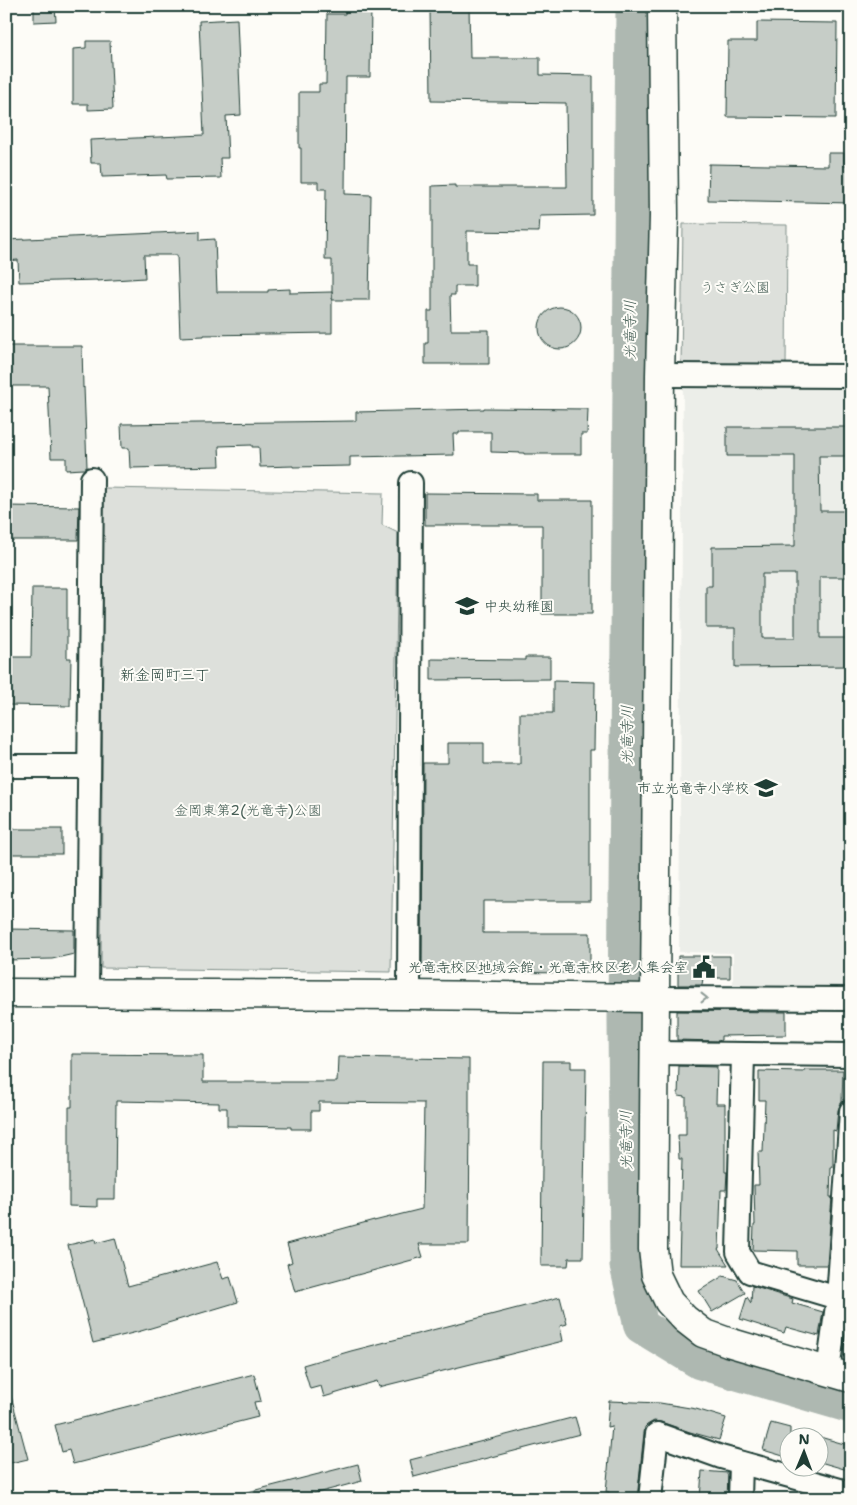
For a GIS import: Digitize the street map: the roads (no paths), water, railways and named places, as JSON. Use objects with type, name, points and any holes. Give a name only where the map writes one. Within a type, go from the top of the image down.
[{"type":"street","points":[[662,6],[664,216],[660,375],[634,998],[655,1053],[653,1249],[656,1275],[669,1302],[685,1319],[703,1333],[839,1374],[845,1300],[851,1111]]},
{"type":"street","points":[[660,375],[851,376]]},
{"type":"street","points":[[87,993],[92,479]]},
{"type":"street","points":[[409,994],[411,483]]},
{"type":"street","points":[[6,766],[89,766]]},
{"type":"street","points":[[6,993],[409,994],[851,999]]},
{"type":"street","points":[[655,1053],[851,1056]]},
{"type":"street","points":[[743,1054],[738,1252],[750,1272],[845,1300]]},
{"type":"street","points":[[650,1499],[657,1434],[720,1457],[843,1494]]},
{"type":"street","points":[[740,1499],[741,1463]]},
{"type":"waterway","name":"光竜寺川","points":[[633,6],[625,1020],[627,1265],[641,1326],[700,1362],[851,1406]]},
{"type":"place","name":"中央幼稚園","points":[[467,606]]},
{"type":"place","name":"市立光竜寺小学校","points":[[766,788]]},
{"type":"place","name":"光竜寺校区地域会館・光竜寺校区老人集会室","points":[[704,967]]},
{"type":"district","name":"新金岡町三丁","points":[[165,675]]},
{"type":"park label","name":"うさぎ公園","points":[[735,287]]},
{"type":"park label","name":"金岡東第2(光竜寺)公園","points":[[248,810]]}]
